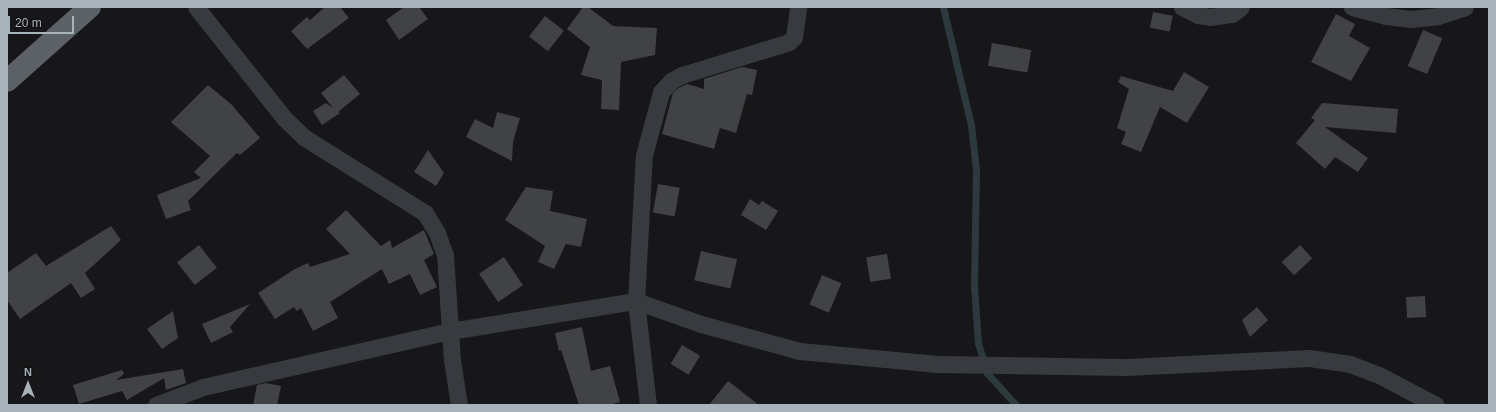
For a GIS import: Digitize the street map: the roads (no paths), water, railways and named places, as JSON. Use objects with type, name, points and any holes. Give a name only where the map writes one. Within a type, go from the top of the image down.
[{"type":"highway","points":[[7,81],[90,7]]},
{"type":"street","points":[[196,7],[284,118],[305,138],[425,213],[437,233],[445,255],[450,331],[459,405]]},
{"type":"street","points":[[648,405],[636,301],[644,155],[662,92],[671,81],[682,75],[790,42],[794,37],[798,7]]},
{"type":"street","points":[[1182,7],[1198,15],[1210,17],[1232,14],[1241,7]]},
{"type":"street","points":[[1352,7],[1386,16],[1411,19],[1438,16],[1465,7]]},
{"type":"street","points":[[156,405],[204,387],[450,331],[636,301],[701,324],[800,351],[937,364],[1126,367],[1309,358],[1350,364],[1436,405]]},
{"type":"waterway","points":[[943,7],[971,125],[976,170],[974,287],[978,343],[987,373],[1016,405]]}]
